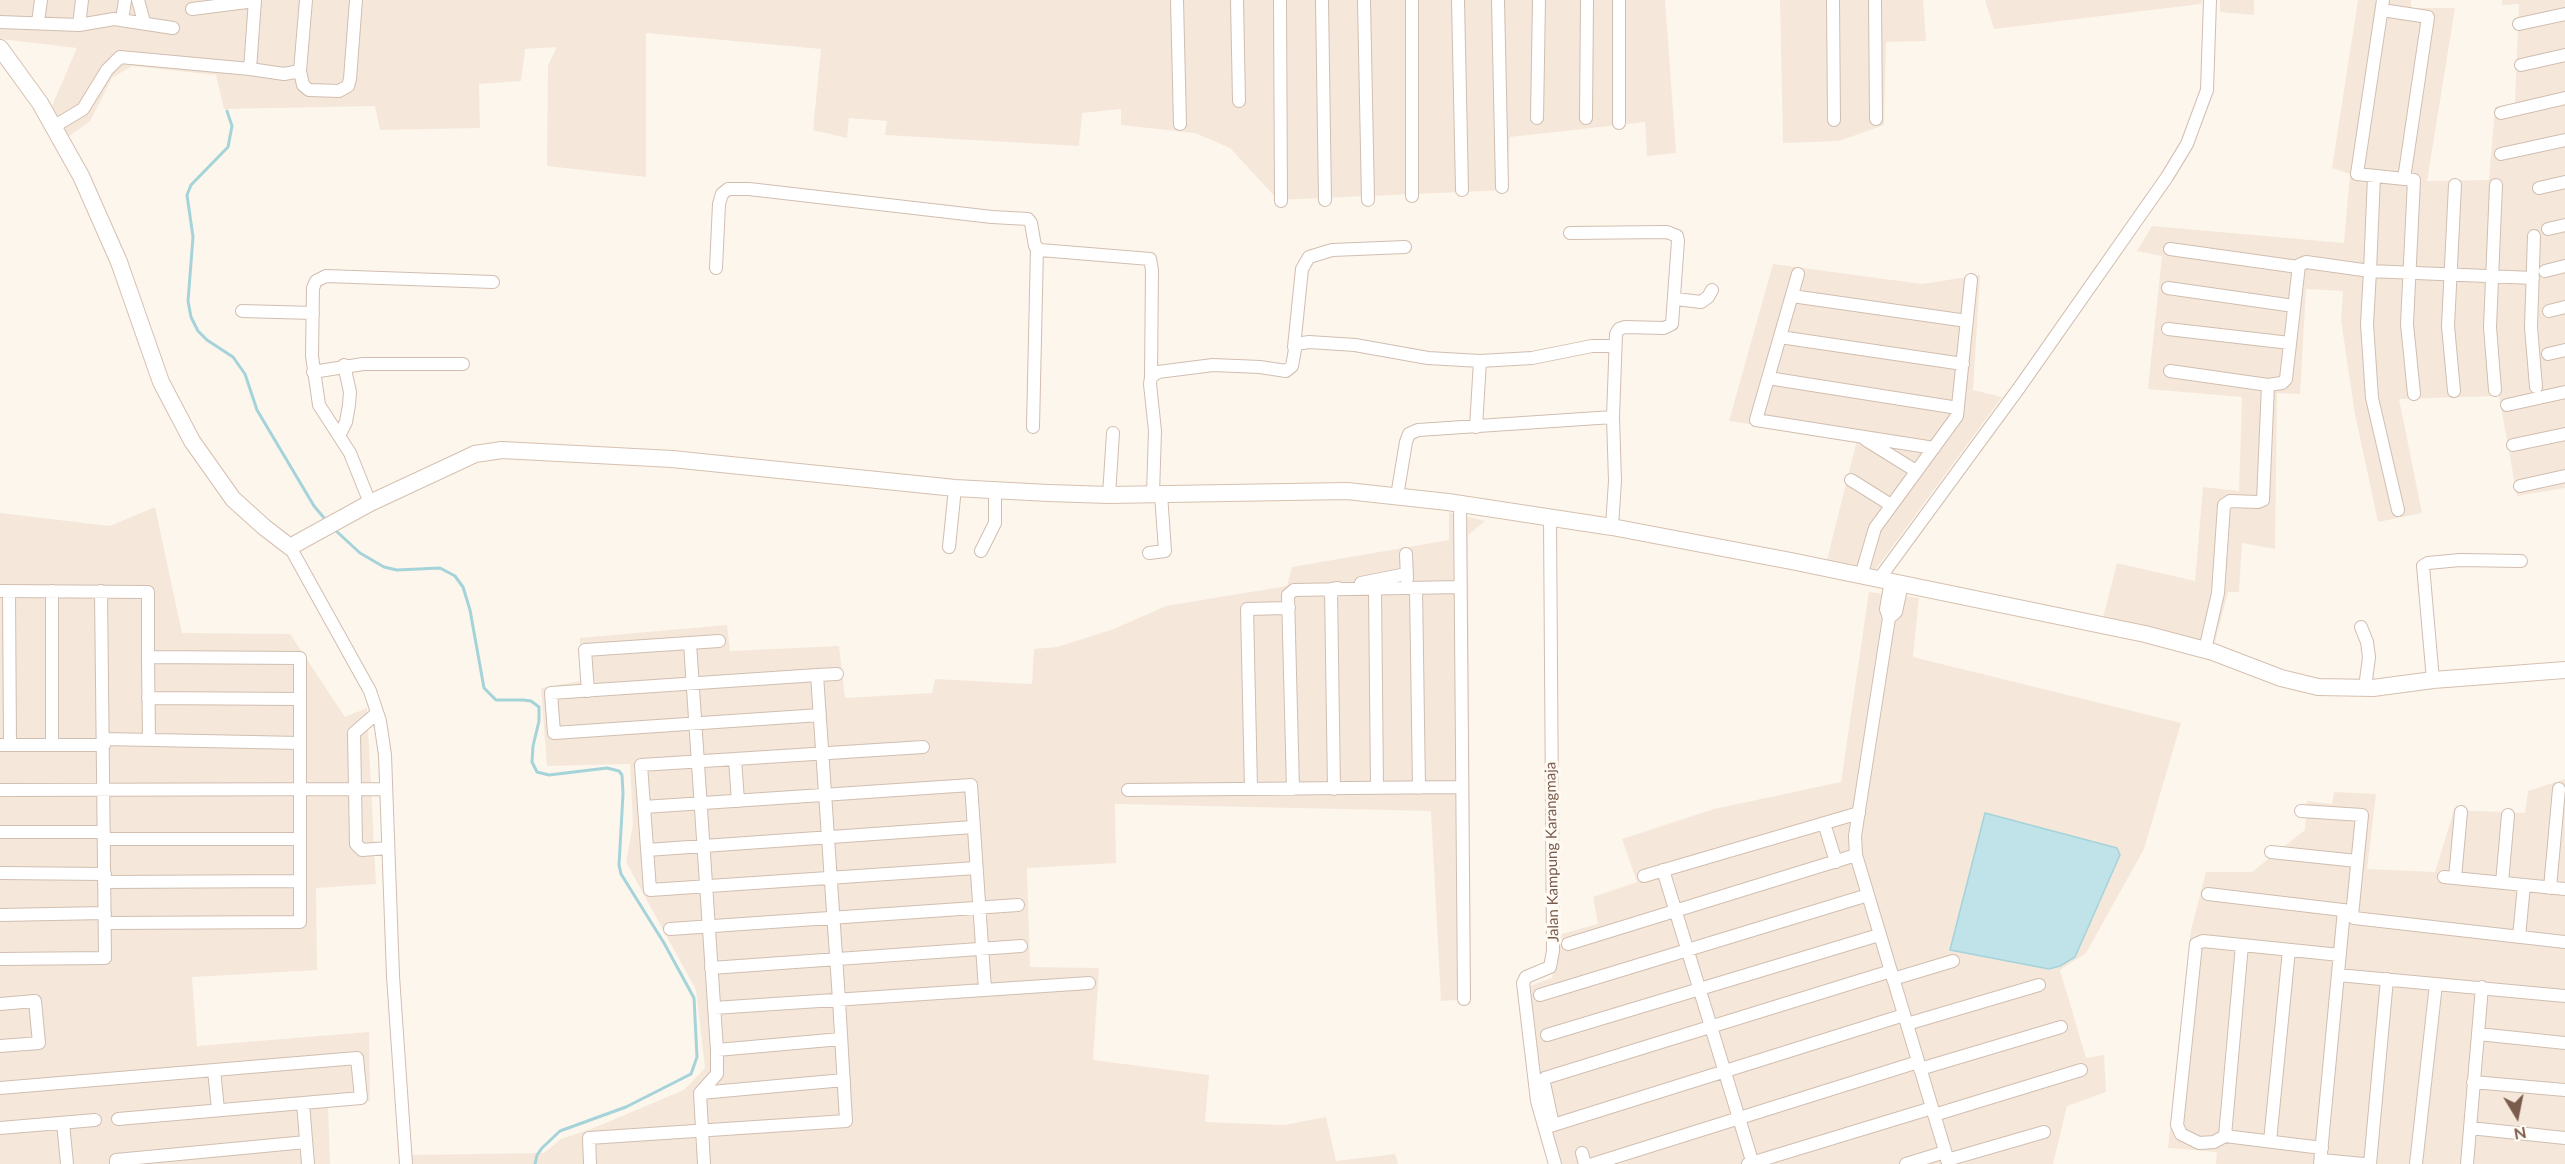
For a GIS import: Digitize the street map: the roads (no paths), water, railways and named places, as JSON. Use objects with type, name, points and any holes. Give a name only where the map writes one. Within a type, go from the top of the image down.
[{"type":"street","points":[[38,22],[41,0]]},
{"type":"street","points":[[79,25],[82,0]]},
{"type":"street","points":[[122,20],[125,0]]},
{"type":"street","points":[[138,0],[144,22]]},
{"type":"street","points":[[192,9],[255,0],[250,69]]},
{"type":"street","points":[[306,0],[300,71],[303,85],[309,90],[339,91],[348,86],[350,79],[356,0]]},
{"type":"street","points":[[1177,0],[1180,124]]},
{"type":"street","points":[[1237,0],[1239,101]]},
{"type":"street","points":[[1280,0],[1281,201]]},
{"type":"street","points":[[1322,0],[1325,200]]},
{"type":"street","points":[[1364,0],[1368,200]]},
{"type":"street","points":[[1412,0],[1412,196]]},
{"type":"street","points":[[1458,0],[1462,190]]},
{"type":"street","points":[[1498,0],[1502,187]]},
{"type":"street","points":[[1537,118],[1539,0]]},
{"type":"street","points":[[1586,118],[1587,0]]},
{"type":"street","points":[[1619,0],[1619,123]]},
{"type":"street","points":[[1833,0],[1834,120]]},
{"type":"street","points":[[1875,0],[1876,119]]},
{"type":"street","points":[[1947,1159],[1856,855],[1855,836],[1889,618],[1886,609],[1891,582],[2013,398],[2167,177],[2187,144],[2206,90],[2210,0]]},
{"type":"street","points":[[2404,179],[2428,17],[2383,5],[2357,174],[2374,176],[2404,179],[2414,180],[2407,324],[2414,394]]},
{"type":"street","points":[[2519,24],[2565,14]]},
{"type":"street","points":[[0,22],[79,25],[122,20],[172,28]]},
{"type":"street","points":[[0,48],[29,86],[81,176],[131,292],[161,382],[192,441],[234,499],[290,547],[370,691],[385,755],[393,976],[406,1164]]},
{"type":"street","points":[[2521,65],[2565,56]]},
{"type":"street","points":[[53,127],[83,109],[107,70],[120,57],[284,74],[300,71]]},
{"type":"street","points":[[2501,112],[2565,98]]},
{"type":"street","points":[[2501,154],[2565,140]]},
{"type":"street","points":[[2374,176],[2367,324],[2372,398],[2398,510]]},
{"type":"street","points":[[2539,188],[2565,182]]},
{"type":"street","points":[[2454,391],[2448,326],[2455,185]]},
{"type":"street","points":[[2495,390],[2490,327],[2496,185]]},
{"type":"street","points":[[716,268],[719,204],[724,191],[733,189],[902,205],[992,218],[1026,219],[1031,223],[1037,248],[1033,427]]},
{"type":"street","points":[[2548,228],[2565,225]]},
{"type":"street","points":[[1570,233],[1667,232],[1677,236],[1676,299],[1674,320],[1671,326],[1622,328],[1617,331],[1614,346],[1615,481],[1612,527]]},
{"type":"street","points":[[2534,236],[2531,327],[2536,387]]},
{"type":"street","points":[[1151,377],[1165,370],[1213,365],[1260,367],[1286,371],[1292,366],[1302,269],[1309,257],[1332,250],[1406,247]]},
{"type":"street","points":[[1037,248],[1044,251],[1149,259],[1152,270],[1150,392],[1155,431],[1157,494],[1165,551],[1149,553]]},
{"type":"street","points":[[2170,249],[2298,267],[2306,262],[2410,274],[2533,278]]},
{"type":"street","points":[[2545,271],[2565,266]]},
{"type":"street","points":[[2170,371],[2268,385],[2283,383],[2286,378],[2298,267]]},
{"type":"street","points":[[1798,274],[1756,420],[1934,448]]},
{"type":"street","points":[[370,503],[350,453],[322,412],[314,372],[313,288],[320,278],[326,276],[493,282]]},
{"type":"street","points":[[1861,576],[1875,528],[1957,416],[1971,280]]},
{"type":"street","points":[[2168,288],[2294,306]]},
{"type":"street","points":[[1676,299],[1701,302],[1712,290]]},
{"type":"street","points":[[1792,296],[1967,321]]},
{"type":"street","points":[[2549,311],[2565,307]]},
{"type":"street","points":[[242,310],[313,313]]},
{"type":"street","points":[[2168,329],[2290,343]]},
{"type":"street","points":[[1780,337],[1963,364]]},
{"type":"street","points":[[1294,347],[1303,343],[1331,342],[1428,358],[1480,361],[1532,358],[1584,348],[1614,346]]},
{"type":"street","points":[[2548,354],[2565,350]]},
{"type":"street","points":[[1476,427],[1480,361]]},
{"type":"street","points":[[314,372],[344,365],[463,364]]},
{"type":"street","points":[[339,436],[346,422],[350,392],[344,365]]},
{"type":"street","points":[[1768,378],[1958,408]]},
{"type":"street","points":[[2205,650],[2218,592],[2224,505],[2230,501],[2262,500],[2268,385]]},
{"type":"street","points":[[2507,405],[2565,392]]},
{"type":"street","points":[[1397,496],[1409,434],[1425,429],[1613,417]]},
{"type":"street","points":[[1109,495],[1113,433]]},
{"type":"street","points":[[2513,446],[2565,434]]},
{"type":"street","points":[[1860,436],[1916,471]]},
{"type":"street","points":[[290,547],[370,503],[475,454],[502,450],[672,459],[955,488],[995,490],[1109,495],[1325,490],[1460,504],[1612,527],[1861,576],[2145,634],[2205,650],[2307,685],[2365,688],[2433,680],[2565,670]]},
{"type":"street","points":[[2520,486],[2565,476]]},
{"type":"street","points":[[1851,480],[1892,505]]},
{"type":"street","points":[[949,548],[955,488]]},
{"type":"street","points":[[981,551],[995,524],[995,490]]},
{"type":"street","points":[[1460,504],[1464,999]]},
{"type":"street","name":"Jalan Kampung Karangmaja","points":[[1550,519],[1553,951],[1550,967],[1527,976],[1523,983],[1537,1101],[1549,1127],[1555,1164]]},
{"type":"street","points":[[1406,554],[1406,574],[1412,588],[1419,788]]},
{"type":"street","points":[[2433,680],[2423,566],[2428,563],[2460,560],[2521,561]]},
{"type":"street","points":[[1331,589],[1406,574]]},
{"type":"street","points":[[1293,789],[1288,595],[1294,590],[1461,587]]},
{"type":"street","points":[[1331,589],[1334,789]]},
{"type":"street","points":[[1375,589],[1377,788]]},
{"type":"street","points":[[149,740],[148,592],[4,591],[5,745],[149,740],[300,742]]},
{"type":"street","points":[[52,591],[52,744]]},
{"type":"street","points":[[0,958],[105,958],[101,591]]},
{"type":"street","points":[[1251,789],[1247,609],[1289,608]]},
{"type":"street","points":[[2361,627],[2367,642],[2369,657],[2365,688]]},
{"type":"street","points":[[588,691],[585,650],[719,641]]},
{"type":"street","points":[[690,643],[717,1050],[717,1074],[700,1093],[704,1164]]},
{"type":"street","points":[[0,915],[300,922],[300,658],[148,657]]},
{"type":"street","points":[[820,715],[554,733],[551,693],[837,674]]},
{"type":"street","points":[[590,1164],[589,1138],[846,1121],[817,675]]},
{"type":"street","points":[[148,698],[300,699]]},
{"type":"street","points":[[377,713],[354,733],[357,847],[362,850],[388,848]]},
{"type":"street","points":[[923,747],[641,765],[650,890],[976,868]]},
{"type":"street","points":[[735,759],[738,801]]},
{"type":"street","points":[[644,807],[970,786],[985,990]]},
{"type":"street","points":[[1128,790],[1462,787]]},
{"type":"street","points":[[0,790],[386,789]]},
{"type":"street","points":[[2550,888],[2559,789]]},
{"type":"street","points":[[2301,811],[2362,815],[2358,861],[2340,955],[2321,1157]]},
{"type":"street","points":[[2461,812],[2450,877],[2565,889]]},
{"type":"street","points":[[1644,876],[1859,813]]},
{"type":"street","points":[[2502,883],[2508,816]]},
{"type":"street","points":[[1824,823],[1836,862]]},
{"type":"street","points":[[647,850],[973,827]]},
{"type":"street","points":[[0,832],[104,836],[300,838]]},
{"type":"street","points":[[2271,852],[2358,861]]},
{"type":"street","points":[[1568,944],[1856,855]]},
{"type":"street","points":[[1662,870],[1751,1164],[2081,1070]]},
{"type":"street","points":[[0,873],[105,878],[300,881]]},
{"type":"street","points":[[2519,937],[2524,885]]},
{"type":"street","points":[[2208,894],[2348,911],[2354,918],[2565,942]]},
{"type":"street","points":[[1540,995],[1868,895]]},
{"type":"street","points":[[670,928],[1018,904]]},
{"type":"street","points":[[1547,1035],[1879,935]]},
{"type":"street","points":[[2340,955],[2203,941],[2196,944],[2177,1125],[2181,1134],[2199,1143],[2214,1142],[2225,1136],[2270,1141],[2321,1157],[2364,1164]]},
{"type":"street","points":[[2225,1136],[2242,945]]},
{"type":"street","points":[[711,968],[1022,946]]},
{"type":"street","points":[[2270,1141],[2289,950]]},
{"type":"street","points":[[1953,961],[1892,975],[1710,1027],[1545,1078],[1549,1127],[1724,1072],[1905,1020],[2039,985]]},
{"type":"street","points":[[2338,975],[2565,996]]},
{"type":"street","points":[[2370,1164],[2387,979]]},
{"type":"street","points":[[714,1008],[1089,983]]},
{"type":"street","points":[[2416,1164],[2436,984]]},
{"type":"street","points":[[2467,1164],[2482,987]]},
{"type":"street","points":[[0,1005],[35,1001],[39,1043],[0,1046]]},
{"type":"street","points":[[1593,1164],[1738,1117],[2061,1027]]},
{"type":"street","points":[[2478,1034],[2565,1043]]},
{"type":"street","points":[[717,1050],[841,1039]]},
{"type":"street","points":[[0,1088],[357,1058],[361,1098],[118,1119]]},
{"type":"street","points":[[214,1070],[218,1110]]},
{"type":"street","points":[[700,1093],[844,1080]]},
{"type":"street","points":[[2473,1082],[2565,1090]]},
{"type":"street","points":[[303,1103],[308,1164]]},
{"type":"street","points":[[0,1128],[95,1120]]},
{"type":"street","points":[[63,1123],[66,1164]]},
{"type":"street","points":[[2469,1128],[2565,1138]]},
{"type":"street","points":[[1906,1164],[1947,1159],[2044,1132]]},
{"type":"street","points":[[116,1164],[116,1160],[306,1142]]},
{"type":"water","points":[[1985,813],[2117,848],[2120,855],[2075,957],[2060,966],[2049,969],[1950,950]]},
{"type":"waterway","points":[[227,111],[232,126],[228,147],[191,185],[187,195],[193,237],[188,301],[191,317],[198,331],[207,340],[233,357],[245,374],[257,410],[314,506],[325,519]]},
{"type":"waterway","points":[[334,529],[360,553],[384,567],[397,570],[440,568],[455,576],[463,587],[470,610],[484,688],[496,700],[531,701],[539,707],[532,762],[537,772],[549,775],[607,768],[619,771],[622,775],[623,794],[619,865],[621,874],[664,943],[694,998],[697,1057],[691,1074],[626,1107],[560,1131],[542,1148],[535,1164]]}]
